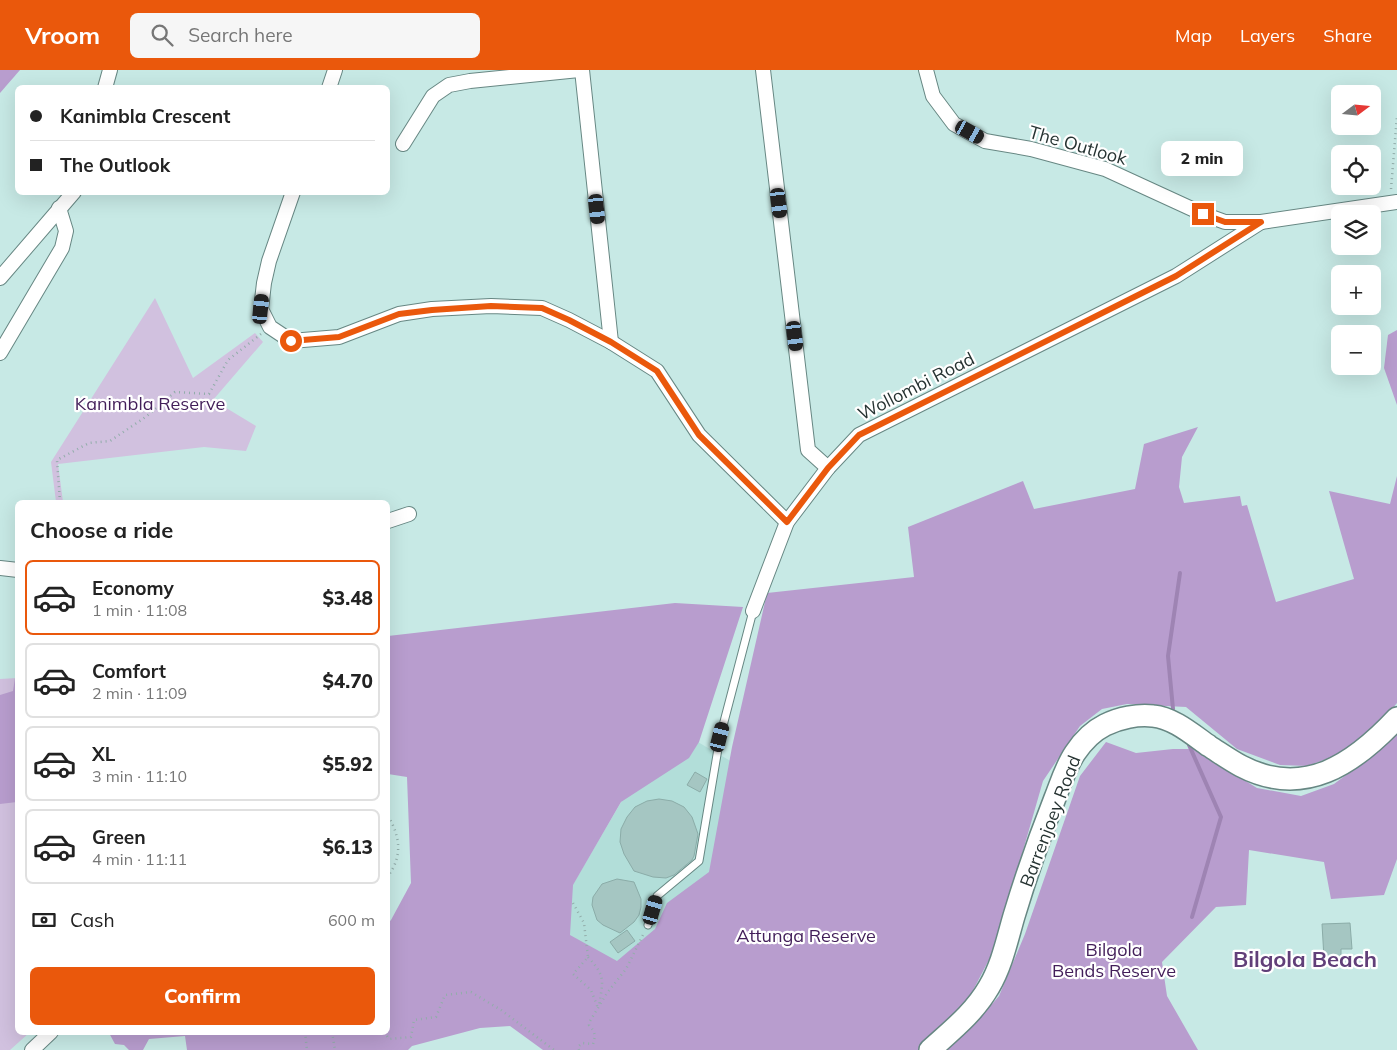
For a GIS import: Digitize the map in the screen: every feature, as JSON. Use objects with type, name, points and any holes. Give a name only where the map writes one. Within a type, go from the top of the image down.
[{"type":"main road","name":"Barrenjoey Road","points":[[930,1050],[968,1016],[989,987],[1000,964],[1044,825],[1068,766],[1081,744],[1094,732],[1103,726],[1122,719],[1153,716],[1172,722],[1241,766],[1281,779],[1303,779],[1318,776],[1343,764],[1365,748],[1397,718]]},
{"type":"street","points":[[105,85],[110,70]]},
{"type":"street","points":[[330,85],[335,70]]},
{"type":"street","points":[[403,144],[433,96],[449,85],[470,81],[580,70],[611,342]]},
{"type":"street","points":[[764,70],[808,450],[828,468]]},
{"type":"street","name":"The Outlook","points":[[926,70],[933,96],[954,124],[985,141],[1031,149],[1104,169],[1225,222],[1261,222],[1393,202]]},
{"type":"street","points":[[0,278],[71,195]]},
{"type":"street","points":[[292,195],[269,261],[261,309],[270,327],[291,341],[339,337],[399,314],[491,306],[542,308],[611,342],[657,371],[699,435],[787,522]]},
{"type":"street","points":[[0,354],[62,248],[66,231],[59,208]]},
{"type":"street","name":"Wollombi Road","points":[[752,611],[787,522],[828,468],[859,435],[1176,276],[1261,222]]},
{"type":"street","points":[[390,519],[409,514]]},
{"type":"street","points":[[0,568],[15,570]]},
{"type":"street","points":[[32,1050],[48,1035]]},
{"type":"lane","name":"Wollombi Road","points":[[648,925],[657,896],[699,861],[720,737],[752,611]]},
{"type":"path","points":[[1393,202],[1397,116]]},
{"type":"path","points":[[60,500],[57,460],[89,443],[110,441],[147,416],[175,392],[209,394],[228,360],[270,327]]},
{"type":"path","points":[[390,819],[396,829],[399,844],[397,856],[390,873]]},
{"type":"path","points":[[573,903],[584,923],[588,957],[598,968],[603,978],[598,1008]]},
{"type":"path","points":[[579,1050],[578,1047],[582,1043],[593,1044],[596,1037],[595,1031],[589,1025],[590,1020],[626,969],[648,925]]},
{"type":"path","points":[[588,957],[573,974],[591,990],[598,1008]]},
{"type":"path","points":[[386,1035],[389,1038],[411,1037],[414,1020],[436,1017],[445,995],[471,992],[501,1010],[554,1050]]},
{"type":"path","points":[[305,1035],[307,1050]]},
{"type":"path","points":[[332,1035],[335,1050]]},
{"type":"shaded area","points":[[667,724],[763,780],[671,938],[618,991],[538,944]]},
{"type":"green space","points":[[0,70],[20,70],[0,93]]},
{"type":"green space","name":"Kanimbla Reserve","points":[[155,298],[193,378],[255,333],[263,342],[213,400],[256,426],[246,451],[204,447],[58,464],[63,500],[56,500],[51,462]]},
{"type":"green space","points":[[1397,330],[1397,405],[1384,368],[1388,335]]},
{"type":"green space","name":"Attunga Reserve","points":[[1198,427],[1182,457],[1179,487],[1184,503],[1240,496],[1242,506],[1247,505],[1276,602],[1354,579],[1329,491],[1390,504],[1397,476],[1397,703],[1375,729],[1340,754],[1307,766],[1280,765],[1237,749],[1186,707],[1127,704],[1102,709],[1080,726],[1043,781],[995,948],[966,1004],[922,1050],[543,1050],[510,1026],[480,1028],[412,1046],[408,1050],[187,1050],[185,1036],[149,1039],[143,1050],[129,1050],[124,1045],[115,1044],[110,1035],[390,1035],[390,921],[411,883],[407,777],[390,774],[390,636],[675,603],[743,607],[699,742],[689,758],[621,802],[573,885],[570,935],[617,961],[655,929],[667,903],[709,872],[732,747],[767,593],[914,577],[908,527],[1023,481],[1034,509],[1135,489],[1144,444]]},
{"type":"green space","points":[[15,678],[15,1035],[27,1035],[10,1050],[0,1050],[0,679]]},
{"type":"green space","points":[[15,678],[15,802],[0,804],[0,695],[13,691]]},
{"type":"green space","name":"Bilgola Bends Reserve","points":[[1397,731],[1397,859],[1384,895],[1331,899],[1324,862],[1249,850],[1246,905],[1216,907],[1162,962],[1167,996],[1198,1050],[947,1050],[974,1025],[999,996],[1025,934],[1080,776],[1106,742],[1136,753],[1194,749],[1257,788],[1301,796],[1334,784],[1369,758]]},
{"type":"building","points":[[695,772],[707,779],[700,792],[687,785]]},
{"type":"building","points":[[659,799],[672,801],[684,807],[692,817],[698,834],[692,860],[674,875],[666,878],[653,877],[634,871],[624,854],[620,842],[621,829],[635,807],[647,801]]},
{"type":"building","points":[[617,879],[634,882],[641,899],[639,915],[634,922],[620,933],[597,920],[592,905],[593,897],[602,884]]},
{"type":"building","points":[[1350,923],[1352,949],[1341,949],[1341,957],[1324,958],[1322,924]]},
{"type":"building","points":[[627,930],[635,941],[618,953],[610,942]]},
{"type":"waterway","points":[[1173,709],[1168,656],[1180,573]]},
{"type":"waterway","points":[[1189,745],[1221,817],[1192,917]]},
{"type":"district","name":"Bilgola Beach","points":[[1305,959]]},
{"type":"route","points":[[291,341],[339,337],[399,314],[491,306],[542,308],[611,342],[657,371],[699,435],[787,522],[828,468],[859,435],[1176,276],[1261,222],[1225,222],[1203,214]]}]
